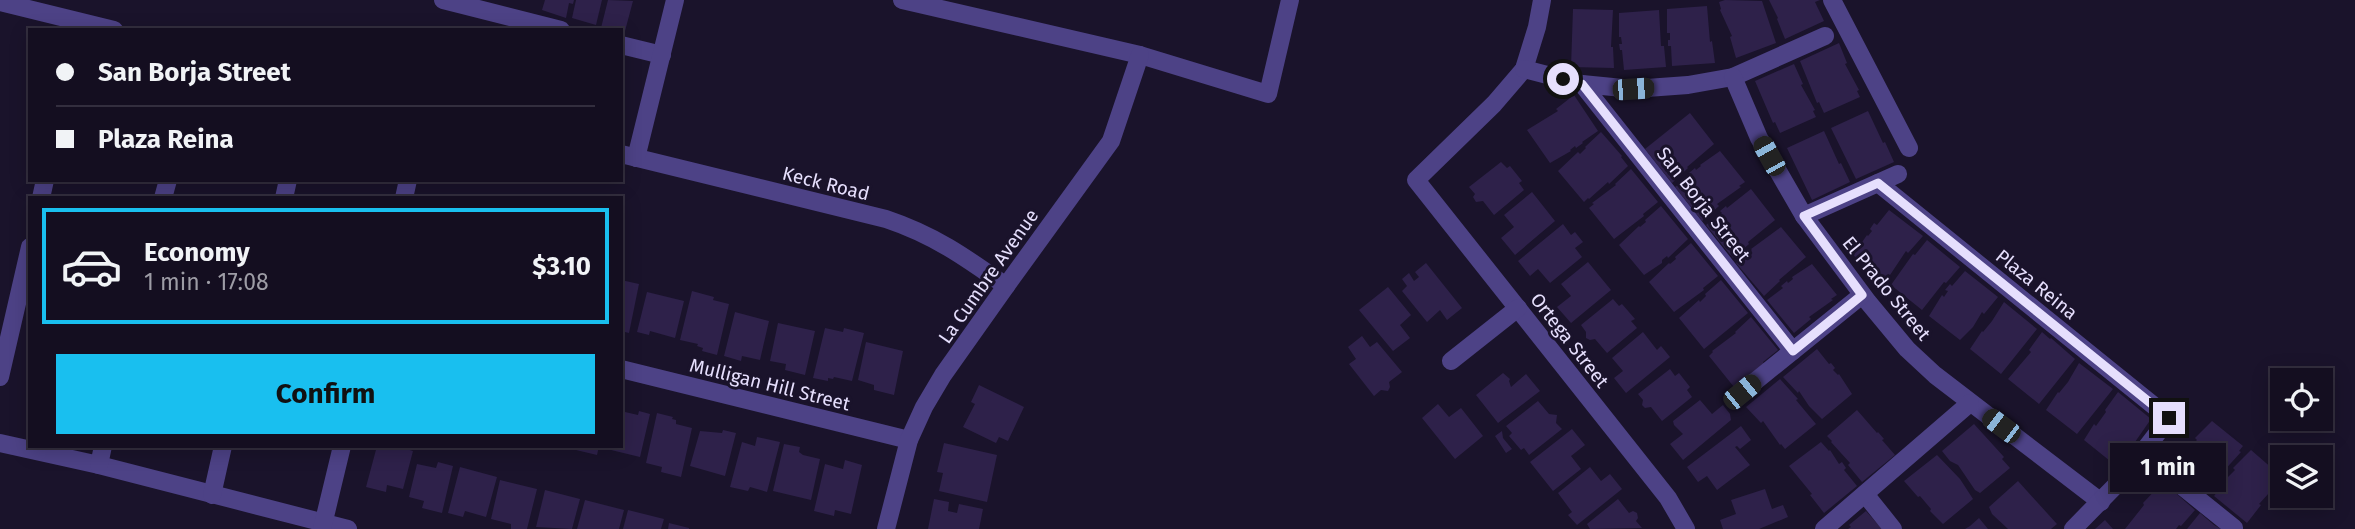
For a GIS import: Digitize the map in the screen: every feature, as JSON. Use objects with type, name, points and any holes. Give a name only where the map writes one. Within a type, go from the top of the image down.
[{"type":"street","points":[[443,0],[553,28]]},
{"type":"street","points":[[628,156],[662,55],[675,0]]},
{"type":"street","points":[[902,0],[1140,55],[1268,94],[1290,0]]},
{"type":"street","points":[[1542,0],[1524,69],[1582,84],[1633,89],[1688,85],[1733,77],[1825,36]]},
{"type":"street","points":[[1832,0],[1909,148]]},
{"type":"street","points":[[0,2],[87,26]]},
{"type":"street","points":[[623,45],[662,55]]},
{"type":"street","name":"La Cumbre Avenue","points":[[886,529],[909,440],[924,408],[943,375],[1111,141],[1140,55]]},
{"type":"street","name":"Ortega Street","points":[[1524,69],[1494,104],[1416,180],[1668,498],[1686,529]]},
{"type":"street","name":"El Prado Street","points":[[1733,77],[1759,138],[1804,216],[1862,295],[1907,349],[1970,402],[2101,502]]},
{"type":"street","name":"San Borja Street","points":[[1582,84],[1793,351]]},
{"type":"street","name":"Keck Road","points":[[628,156],[912,228],[954,250],[1006,286]]},
{"type":"street","points":[[1804,216],[1899,174]]},
{"type":"street","name":"Plaza Reina","points":[[1878,183],[2169,418],[2142,454]]},
{"type":"street","points":[[0,377],[28,256]]},
{"type":"street","points":[[1742,392],[1862,295]]},
{"type":"street","points":[[1451,361],[1518,308]]},
{"type":"street","name":"Mulligan Hill Street","points":[[623,369],[909,440]]},
{"type":"street","points":[[1824,529],[1970,402]]},
{"type":"street","points":[[0,443],[99,465],[322,526],[348,529]]},
{"type":"street","points":[[99,465],[103,448]]},
{"type":"street","points":[[212,495],[223,448]]},
{"type":"street","points":[[322,526],[342,448]]},
{"type":"street","points":[[2073,529],[2101,502],[2142,454],[2234,528]]},
{"type":"street","points":[[1865,494],[1893,529]]},
{"type":"building","points":[[545,0],[574,0],[573,4],[569,3],[566,18],[542,10]]},
{"type":"building","points":[[576,0],[602,0],[596,25],[572,18]]},
{"type":"building","points":[[608,0],[633,1],[625,31],[623,28],[601,28]]},
{"type":"building","points":[[1769,0],[1820,0],[1815,2],[1824,21],[1785,39]]},
{"type":"building","points":[[1762,1],[1776,43],[1736,58],[1730,37],[1732,36],[1720,10],[1719,2]]},
{"type":"building","points":[[1707,6],[1715,63],[1672,66],[1671,46],[1668,46],[1670,33],[1667,33],[1667,9]]},
{"type":"building","points":[[1573,9],[1613,10],[1611,47],[1614,68],[1571,67]]},
{"type":"building","points":[[1659,10],[1661,46],[1664,46],[1666,67],[1624,70],[1619,44],[1622,44],[1619,37],[1619,13]]},
{"type":"building","points":[[1839,43],[1860,97],[1824,113],[1819,102],[1817,103],[1800,61]]},
{"type":"building","points":[[1794,64],[1816,117],[1780,133],[1755,81]]},
{"type":"building","points":[[1574,95],[1598,131],[1550,163],[1527,130],[1558,111],[1556,109]]},
{"type":"building","points":[[1868,111],[1894,162],[1856,179],[1831,128]]},
{"type":"building","points":[[1690,113],[1714,144],[1672,183],[1645,149]]},
{"type":"building","points":[[1824,131],[1850,182],[1812,200],[1787,148]]},
{"type":"building","points":[[1601,132],[1628,166],[1584,202],[1558,171],[1578,152],[1580,154]]},
{"type":"building","points":[[1720,151],[1745,182],[1717,204],[1719,206],[1702,221],[1675,187],[1691,175],[1689,173],[1695,168],[1696,170]]},
{"type":"building","points":[[1501,162],[1507,168],[1510,166],[1522,181],[1519,183],[1524,190],[1494,215],[1483,201],[1476,202],[1473,197],[1475,194],[1469,187]]},
{"type":"building","points":[[1631,169],[1658,202],[1614,239],[1589,208]]},
{"type":"building","points":[[1751,189],[1775,220],[1733,258],[1706,225],[1722,213],[1720,211],[1726,206],[1727,208]]},
{"type":"building","points":[[1532,192],[1555,221],[1515,255],[1501,238],[1514,227],[1504,215]]},
{"type":"building","points":[[1661,206],[1688,239],[1668,258],[1667,256],[1662,260],[1662,263],[1644,275],[1619,245]]},
{"type":"building","points":[[1889,210],[1923,236],[1908,253],[1906,251],[1884,280],[1853,255],[1872,231],[1870,229],[1874,223],[1877,225]]},
{"type":"building","points":[[1563,224],[1571,235],[1575,232],[1583,242],[1575,248],[1582,257],[1550,283],[1538,269],[1530,276],[1518,261]]},
{"type":"building","points":[[1781,227],[1806,257],[1764,296],[1736,263]]},
{"type":"building","points":[[1927,240],[1960,267],[1922,310],[1891,285],[1913,254],[1915,255]]},
{"type":"building","points":[[1691,243],[1718,276],[1674,312],[1649,282]]},
{"type":"building","points":[[1588,262],[1611,290],[1571,323],[1557,307],[1571,296],[1561,284]]},
{"type":"building","points":[[1426,263],[1462,308],[1447,320],[1440,310],[1427,322],[1402,291],[1407,286],[1402,279],[1409,273],[1414,281],[1419,277],[1415,272]]},
{"type":"building","points":[[1812,264],[1837,295],[1794,333],[1767,300],[1783,288],[1781,286],[1787,281],[1788,283],[1793,279],[1792,277]]},
{"type":"building","points":[[1965,271],[1998,297],[1960,340],[1929,316],[1942,295],[1944,297],[1948,291],[1945,290]]},
{"type":"building","points":[[623,280],[639,284],[629,333],[623,332]]},
{"type":"building","points":[[1721,280],[1748,313],[1704,349],[1679,318],[1699,300],[1700,302]]},
{"type":"building","points":[[1388,287],[1411,315],[1400,325],[1410,338],[1393,351],[1359,310]]},
{"type":"building","points":[[692,291],[729,304],[717,355],[702,351],[703,348],[697,346],[698,344],[680,340]]},
{"type":"building","points":[[647,292],[684,301],[675,338],[650,331],[649,335],[637,332]]},
{"type":"building","points":[[1613,299],[1619,306],[1622,304],[1635,319],[1631,321],[1637,328],[1607,353],[1595,339],[1586,338],[1586,332],[1581,325]]},
{"type":"building","points":[[2004,302],[2037,329],[2001,374],[1970,349]]},
{"type":"building","points":[[735,312],[769,321],[760,360],[742,356],[741,361],[724,356]]},
{"type":"building","points":[[1751,317],[1778,350],[1734,387],[1709,356]]},
{"type":"building","points":[[778,323],[815,331],[805,375],[785,370],[786,364],[770,361]]},
{"type":"building","points":[[825,328],[843,332],[844,328],[864,333],[852,381],[834,377],[828,378],[828,381],[813,378]]},
{"type":"building","points":[[1643,332],[1657,350],[1661,346],[1670,357],[1626,393],[1614,378],[1623,371],[1612,358]]},
{"type":"building","points":[[2042,332],[2075,359],[2039,404],[2008,379],[2031,352],[2029,350]]},
{"type":"building","points":[[1362,336],[1370,347],[1377,342],[1402,372],[1389,382],[1388,391],[1381,390],[1374,396],[1349,364],[1356,359],[1348,347]]},
{"type":"building","points":[[866,342],[903,351],[894,395],[874,390],[874,385],[858,380]]},
{"type":"building","points":[[1817,349],[1835,368],[1833,370],[1839,374],[1852,394],[1822,419],[1799,391],[1798,393],[1783,377]]},
{"type":"building","points":[[2079,363],[2113,389],[2077,434],[2046,410]]},
{"type":"building","points":[[1670,369],[1675,376],[1679,373],[1690,387],[1687,390],[1692,397],[1662,421],[1651,407],[1645,408],[1642,405],[1643,400],[1638,394]]},
{"type":"building","points":[[1503,373],[1510,379],[1511,387],[1526,374],[1540,391],[1498,423],[1476,395]]},
{"type":"building","points":[[1780,379],[1816,424],[1785,449],[1763,421],[1761,423],[1746,407]]},
{"type":"building","points":[[979,385],[1024,407],[1008,441],[999,437],[996,443],[963,427],[975,404],[971,402]]},
{"type":"building","points":[[2118,392],[2151,419],[2115,465],[2084,440]]},
{"type":"building","points":[[1700,400],[1712,414],[1723,405],[1731,420],[1683,460],[1670,444],[1683,434],[1673,421]]},
{"type":"building","points":[[1538,401],[1549,414],[1557,415],[1556,423],[1562,429],[1529,455],[1509,436],[1512,433],[1506,426]]},
{"type":"building","points":[[1438,404],[1449,417],[1461,408],[1483,436],[1455,459],[1422,418]]},
{"type":"building","points":[[1857,410],[1895,455],[1862,482],[1827,436]]},
{"type":"building","points":[[639,411],[650,414],[640,457],[607,449],[623,448],[625,412],[638,415]]},
{"type":"building","points":[[657,413],[673,417],[676,424],[692,428],[681,477],[661,472],[662,467],[646,463]]},
{"type":"building","points":[[2212,421],[2243,446],[2210,493],[2176,466],[2197,440],[2195,438]]},
{"type":"building","points":[[1974,424],[2004,457],[2002,459],[2010,468],[1980,493],[1958,465],[1950,461],[1942,451]]},
{"type":"building","points":[[1741,426],[1751,440],[1740,449],[1735,447],[1750,465],[1717,490],[1707,476],[1698,482],[1687,467]]},
{"type":"building","points":[[1572,429],[1585,445],[1571,456],[1581,469],[1553,491],[1530,462]]},
{"type":"building","points":[[723,430],[736,433],[725,476],[690,466],[700,431],[722,433]]},
{"type":"building","points":[[1502,431],[1503,438],[1512,449],[1506,453],[1495,436]]},
{"type":"building","points":[[757,437],[780,442],[767,492],[750,487],[748,491],[730,487],[742,442],[755,446]]},
{"type":"building","points":[[1821,442],[1839,464],[1842,462],[1846,468],[1844,470],[1857,486],[1824,513],[1789,466]]},
{"type":"building","points":[[944,443],[997,455],[987,502],[939,491],[943,473],[937,472]]},
{"type":"building","points":[[784,444],[800,447],[799,452],[803,455],[820,459],[811,500],[773,491]]},
{"type":"building","points":[[376,448],[403,448],[413,451],[403,489],[387,485],[386,492],[366,487]]},
{"type":"building","points":[[576,448],[599,448],[597,455]]},
{"type":"building","points":[[2251,450],[2270,466],[2270,492],[2247,523],[2214,496],[2235,470],[2233,468]]},
{"type":"building","points":[[1937,455],[1960,479],[1973,499],[1943,524],[1904,481]]},
{"type":"building","points":[[845,460],[862,465],[851,514],[835,510],[834,516],[814,511],[825,464],[843,469]]},
{"type":"building","points":[[438,462],[453,466],[442,513],[422,508],[424,501],[409,497],[417,464],[436,468]]},
{"type":"building","points":[[460,467],[497,477],[486,517],[465,511],[463,517],[448,513]]},
{"type":"building","points":[[1590,467],[1601,481],[1610,474],[1622,489],[1577,525],[1568,515],[1572,512],[1558,493]]},
{"type":"building","points":[[500,480],[537,489],[527,529],[511,529],[511,524],[491,519]]},
{"type":"building","points":[[2018,481],[2057,524],[2051,529],[2008,529],[1992,514],[1989,507]]},
{"type":"building","points":[[2162,483],[2195,510],[2176,529],[2125,529],[2143,503]]},
{"type":"building","points":[[1765,489],[1772,509],[1783,505],[1788,517],[1759,529],[1723,529],[1720,520],[1736,514],[1731,500]]},
{"type":"building","points":[[545,490],[580,499],[572,529],[536,527]]},
{"type":"building","points":[[934,499],[949,502],[948,511],[957,513],[959,504],[983,509],[979,529],[928,529]]},
{"type":"building","points":[[1618,499],[1629,513],[1637,513],[1636,521],[1642,528],[1590,529],[1587,524]]},
{"type":"building","points":[[585,500],[624,510],[619,529],[577,529]]},
{"type":"building","points":[[628,510],[664,519],[661,529],[623,529]]},
{"type":"building","points":[[1866,511],[1882,529],[1848,529],[1851,527],[1849,525]]},
{"type":"building","points":[[2200,513],[2214,525],[2221,529],[2187,529]]},
{"type":"building","points":[[1979,518],[1988,529],[1965,529],[1970,526]]},
{"type":"building","points":[[2105,520],[2113,529],[2095,529]]},
{"type":"building","points":[[669,523],[689,528],[689,529],[668,529]]},
{"type":"route","points":[[1563,79],[1582,84],[1793,351],[1862,295],[1804,216],[1878,183],[2169,418]]}]
